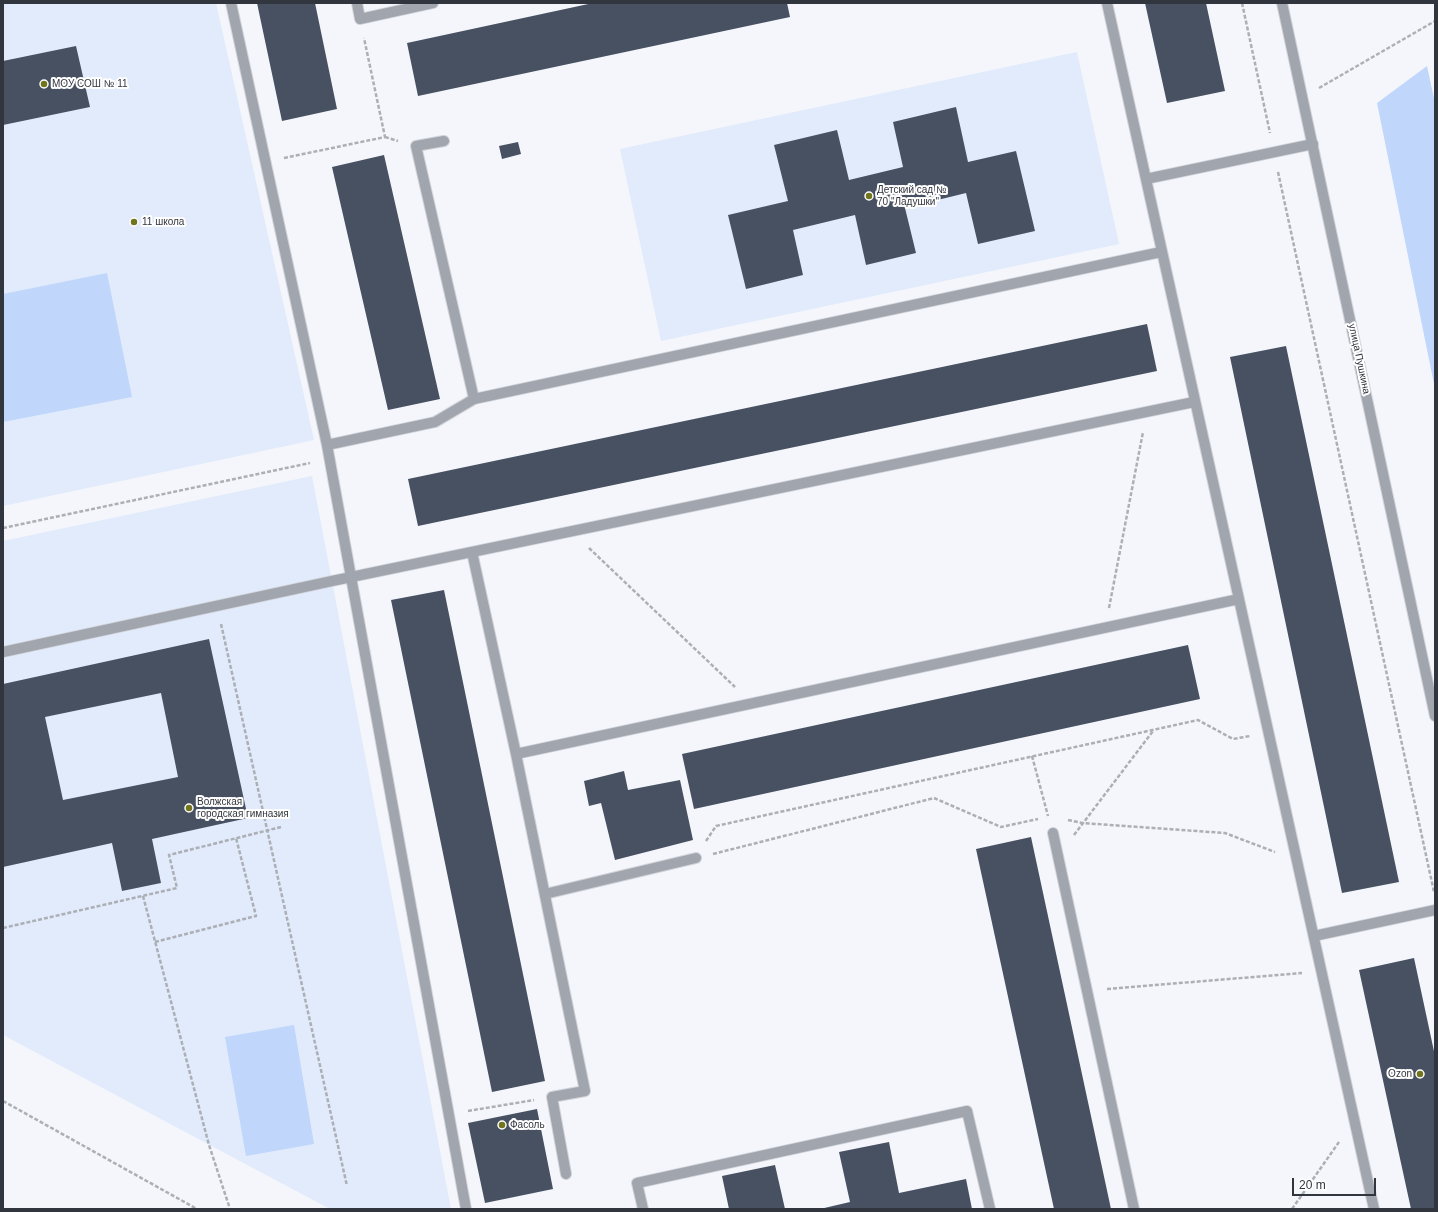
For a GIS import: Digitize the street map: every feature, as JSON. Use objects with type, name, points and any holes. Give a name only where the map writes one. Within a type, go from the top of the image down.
[{"type":"street","points":[[231,3],[330,459],[450,1114],[466,1209]]},
{"type":"street","points":[[357,3],[360,19],[433,3]]},
{"type":"street","points":[[1106,3],[1374,1209]]},
{"type":"street","name":"улица Пушкина","points":[[1282,3],[1435,716]]},
{"type":"street","points":[[444,141],[416,146],[474,399]]},
{"type":"street","points":[[1146,179],[1313,144]]},
{"type":"street","points":[[327,445],[435,422],[474,399],[1162,252]]},
{"type":"street","points":[[3,652],[352,577],[1194,402]]},
{"type":"street","points":[[472,552],[516,754],[585,1091],[552,1097],[566,1174]]},
{"type":"street","points":[[516,754],[1238,599]]},
{"type":"street","points":[[1052,833],[1134,1209]]},
{"type":"street","points":[[545,894],[696,858]]},
{"type":"street","points":[[1314,936],[1435,910]]},
{"type":"street","points":[[643,1209],[637,1183],[967,1110],[990,1209]]},
{"type":"path","points":[[1242,3],[1435,897]]},
{"type":"path","points":[[266,162],[385,137],[360,19]]},
{"type":"path","points":[[1302,98],[1435,21]]},
{"type":"path","points":[[1105,628],[1147,412]]},
{"type":"path","points":[[3,528],[330,459]]},
{"type":"path","points":[[572,532],[752,704]]},
{"type":"path","points":[[217,606],[347,1186]]},
{"type":"path","points":[[696,858],[716,826],[1032,756],[1198,720],[1233,739],[1268,732]]},
{"type":"path","points":[[1058,856],[1153,730]]},
{"type":"path","points":[[1032,756],[1052,833]]},
{"type":"path","points":[[696,858],[934,798],[1001,827],[1048,816],[1055,818]]},
{"type":"path","points":[[1062,819],[1082,823],[1225,833],[1296,860]]},
{"type":"path","points":[[3,928],[177,888],[169,855],[281,827]]},
{"type":"path","points":[[156,942],[256,916],[236,838]]},
{"type":"path","points":[[143,896],[209,1145],[230,1209]]},
{"type":"path","points":[[1087,991],[1322,972]]},
{"type":"path","points":[[450,1114],[552,1097]]},
{"type":"path","points":[[3,1101],[197,1209]]},
{"type":"path","points":[[1292,1209],[1354,1120]]},
{"type":"shaded area","name":"11 школа","points":[[3,3],[216,3],[314,440],[3,506]]},
{"type":"shaded area","name":"Детский сад № 70 \"Ладушки\"","points":[[1077,52],[1119,244],[661,341],[620,149]]},
{"type":"shaded area","points":[[1427,66],[1435,103],[1435,389],[1377,103]]},
{"type":"shaded area","points":[[107,273],[132,397],[3,422],[3,294]]},
{"type":"shaded area","name":"Волжская городская гимназия","points":[[312,476],[451,1209],[330,1209],[3,1035],[3,541]]},
{"type":"shaded area","points":[[294,1025],[314,1144],[246,1156],[225,1037]]},
{"type":"building","points":[[257,3],[315,3],[337,109],[282,121]]},
{"type":"building","points":[[593,3],[787,3],[790,17],[418,96],[407,43]]},
{"type":"building","points":[[1145,3],[1206,3],[1225,91],[1167,103]]},
{"type":"building","name":"МОУ СОШ № 11","points":[[76,46],[90,107],[3,125],[3,61]]},
{"type":"building","points":[[956,107],[968,162],[1016,151],[1035,231],[978,244],[966,193],[905,208],[916,253],[866,265],[855,215],[793,230],[803,275],[746,289],[728,215],[788,201],[774,145],[837,130],[849,180],[903,167],[893,122]]},
{"type":"building","points":[[518,142],[521,154],[502,159],[499,146]]},
{"type":"building","points":[[384,155],[440,399],[388,410],[332,167]]},
{"type":"building","points":[[1147,324],[1157,371],[418,526],[408,479]]},
{"type":"building","points":[[1286,346],[1399,882],[1342,893],[1230,357]]},
{"type":"building","points":[[444,590],[545,1081],[492,1092],[391,600]]},
{"type":"building","points":[[209,639],[248,818],[152,839],[161,883],[122,891],[112,843],[3,867],[3,684]],"holes":[[[161,693],[178,777],[63,800],[45,717]]]},
{"type":"building","points":[[1188,645],[1200,699],[694,809],[682,754]]},
{"type":"building","points":[[624,771],[628,790],[680,780],[693,840],[615,860],[601,803],[589,806],[584,781]]},
{"type":"building","points":[[1031,837],[1111,1209],[1054,1209],[976,849]]},
{"type":"building","points":[[1414,958],[1435,1056],[1435,1209],[1411,1209],[1359,970]]},
{"type":"building","points":[[537,1109],[553,1189],[485,1203],[468,1123]]},
{"type":"building","points":[[889,1142],[899,1193],[966,1179],[972,1209],[820,1209],[850,1202],[839,1152]]},
{"type":"building","points":[[775,1165],[785,1209],[729,1209],[722,1176]]},
{"type":"place","name":"МОУ СОШ № 11","points":[[44,84]]},
{"type":"place","name":"Детский сад № 70 \"Ладушки\"","points":[[869,196]]},
{"type":"place","name":"11 школа","points":[[134,222]]},
{"type":"place","name":"Волжская городская гимназия","points":[[189,808]]},
{"type":"place","name":"Ozon","points":[[1420,1074]]},
{"type":"place","name":"Фасоль","points":[[502,1125]]}]
